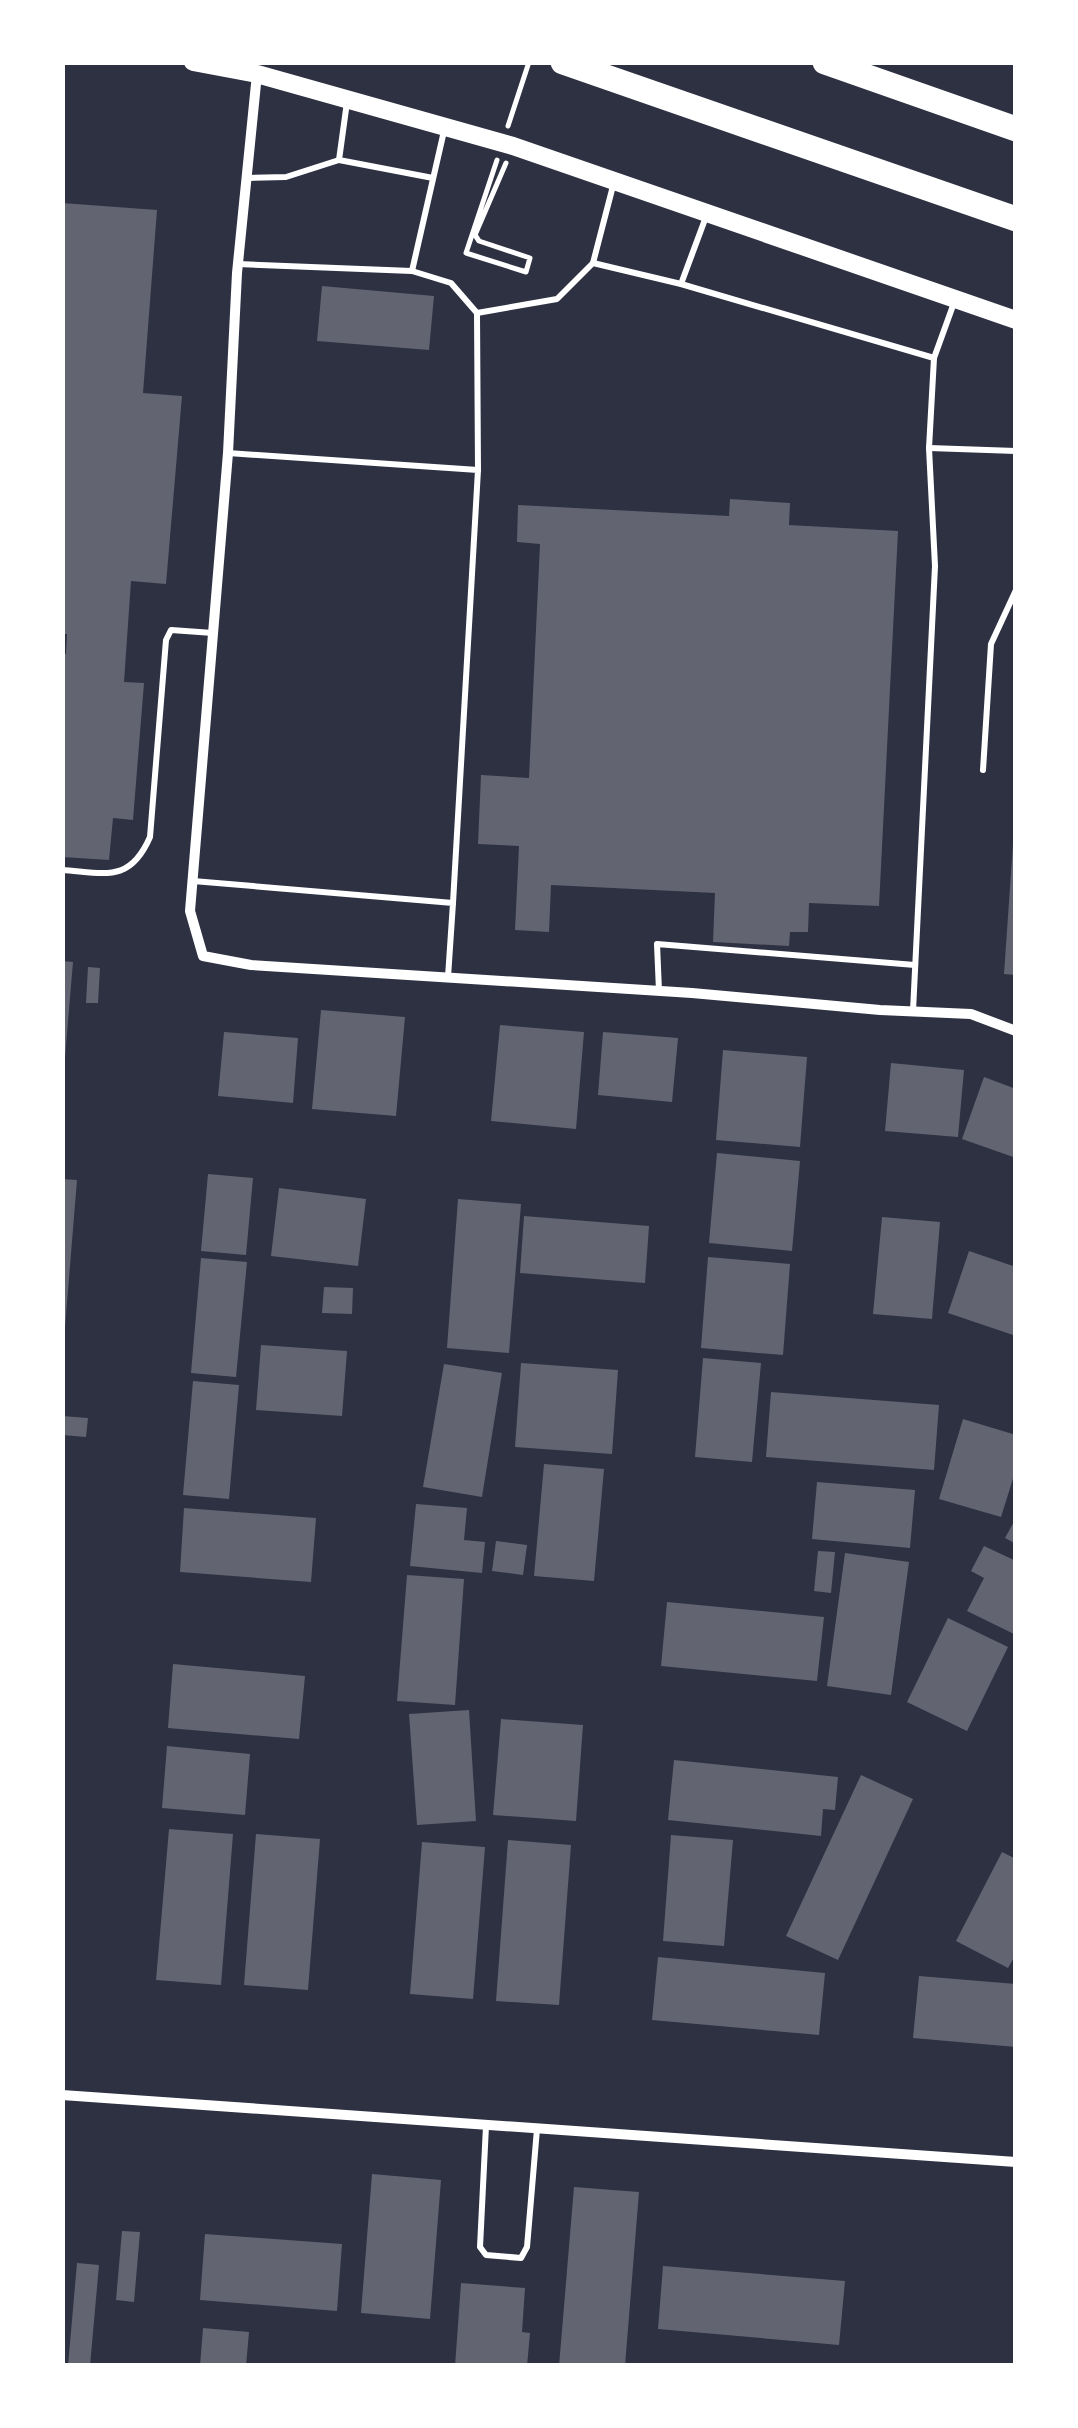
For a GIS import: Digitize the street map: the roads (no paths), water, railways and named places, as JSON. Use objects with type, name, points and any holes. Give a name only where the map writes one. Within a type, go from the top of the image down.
[{"type":"highway","points":[[564,62],[1016,219]]},
{"type":"highway","points":[[825,62],[1016,129]]},
{"type":"main road","points":[[192,62],[257,74],[512,146],[1016,320]]},
{"type":"street","points":[[257,74],[238,264],[228,453],[190,910],[204,956],[251,965],[971,1014],[1016,1032]]},
{"type":"street","points":[[62,2095],[1016,2162]]},
{"type":"lane","points":[[339,160],[348,98]]},
{"type":"lane","points":[[412,271],[445,126]]},
{"type":"lane","points":[[247,178],[286,177],[339,160],[433,178]]},
{"type":"lane","points":[[477,314],[557,298],[593,263],[614,180]]},
{"type":"lane","points":[[681,284],[708,212]]},
{"type":"lane","points":[[593,263],[681,284],[934,358]]},
{"type":"lane","points":[[238,264],[412,271],[451,283],[477,314],[478,470],[448,978]]},
{"type":"lane","points":[[913,1012],[934,566],[929,448],[934,358],[955,299]]},
{"type":"lane","points":[[929,448],[1016,452]]},
{"type":"lane","points":[[228,453],[478,470]]},
{"type":"lane","points":[[983,770],[991,644],[1016,590]]},
{"type":"lane","points":[[62,870],[117,874],[133,865],[143,853],[150,837],[166,640],[171,630],[177,628],[213,633]]},
{"type":"lane","points":[[193,882],[453,903]]},
{"type":"lane","points":[[659,991],[657,944],[915,965]]},
{"type":"lane","points":[[486,2124],[480,2248],[486,2255],[521,2258],[527,2247],[537,2127]]}]
